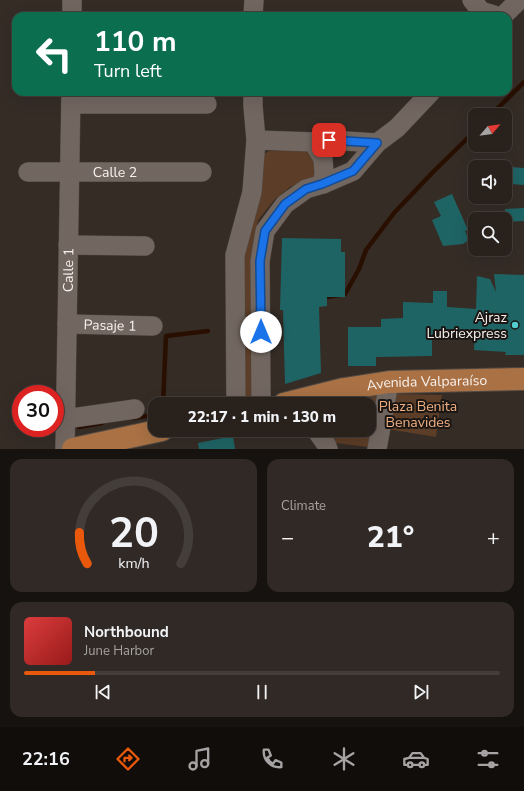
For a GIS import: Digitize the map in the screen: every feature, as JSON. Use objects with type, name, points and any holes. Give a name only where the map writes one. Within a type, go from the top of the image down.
[{"type":"main road","name":"Avenida Valparaíso","points":[[313,397],[344,389],[388,382],[524,379]]},
{"type":"main road","points":[[73,449],[148,433]]},
{"type":"street","points":[[72,0],[72,12]]},
{"type":"street","points":[[254,0],[254,12]]},
{"type":"street","points":[[470,12],[471,0]]},
{"type":"street","points":[[471,0],[481,11],[484,12]]},
{"type":"street","points":[[507,12],[519,0]]},
{"type":"street","points":[[236,397],[235,255],[252,192],[256,140],[253,96]]},
{"type":"street","points":[[261,397],[260,261],[265,231],[285,204],[306,189],[353,171],[377,143],[397,128],[427,96]]},
{"type":"street","points":[[71,98],[207,104]]},
{"type":"street","name":"Calle 1","points":[[65,449],[71,98]]},
{"type":"street","points":[[256,140],[313,142],[329,140],[377,143]]},
{"type":"street","points":[[313,142],[324,159],[322,184]]},
{"type":"street","name":"Calle 2","points":[[28,172],[202,172]]},
{"type":"street","points":[[68,245],[145,246]]},
{"type":"street","name":"Pasaje 1","points":[[67,324],[153,326]]},
{"type":"street","points":[[377,449],[388,382]]},
{"type":"street","points":[[66,419],[135,409]]},
{"type":"street","points":[[321,437],[328,449]]},
{"type":"green space","points":[[269,151],[310,151],[319,177],[290,187],[275,199],[258,220],[255,236],[252,396],[244,397],[243,256],[264,154]]},
{"type":"green space","name":"Plaza Benita Benavides","points":[[395,394],[442,395],[436,437],[387,429]]},
{"type":"green space","points":[[378,395],[376,407],[376,397],[366,397]]},
{"type":"green space","points":[[335,437],[371,437],[369,447],[335,443]]},
{"type":"building","points":[[512,167],[524,168],[524,185],[512,184]]},
{"type":"building","points":[[452,194],[468,230],[465,231],[468,241],[463,244],[443,246],[432,220],[441,216],[434,202]]},
{"type":"building","points":[[524,208],[524,221],[512,222],[512,212],[505,212],[505,209]]},
{"type":"building","points":[[282,238],[341,239],[341,252],[345,252],[345,297],[327,297],[327,306],[319,307],[321,373],[285,384],[283,310],[280,310]]},
{"type":"building","points":[[494,274],[524,275],[524,355],[505,355],[506,352],[474,350],[475,330],[443,329],[442,334],[432,334],[432,356],[376,357],[376,366],[348,366],[348,327],[381,327],[381,319],[403,318],[403,302],[433,303],[433,291],[447,291],[447,307],[476,309],[477,276],[490,279],[496,292]]},
{"type":"building","points":[[233,437],[235,449],[199,449],[198,443]]},
{"type":"waterway","points":[[512,94],[524,82]]},
{"type":"waterway","points":[[498,108],[510,96]]},
{"type":"waterway","points":[[327,297],[345,294],[359,269],[366,250],[394,213],[468,138]]},
{"type":"waterway","points":[[163,397],[166,336],[208,331]]},
{"type":"waterway","points":[[133,418],[148,416]]},
{"type":"waterway","points":[[79,427],[102,423]]},
{"type":"place","name":"Ajraz Lubriexpress","points":[[515,325]]},
{"type":"route","points":[[261,332],[260,261],[265,231],[285,204],[306,189],[353,171],[377,143],[329,140]]}]
